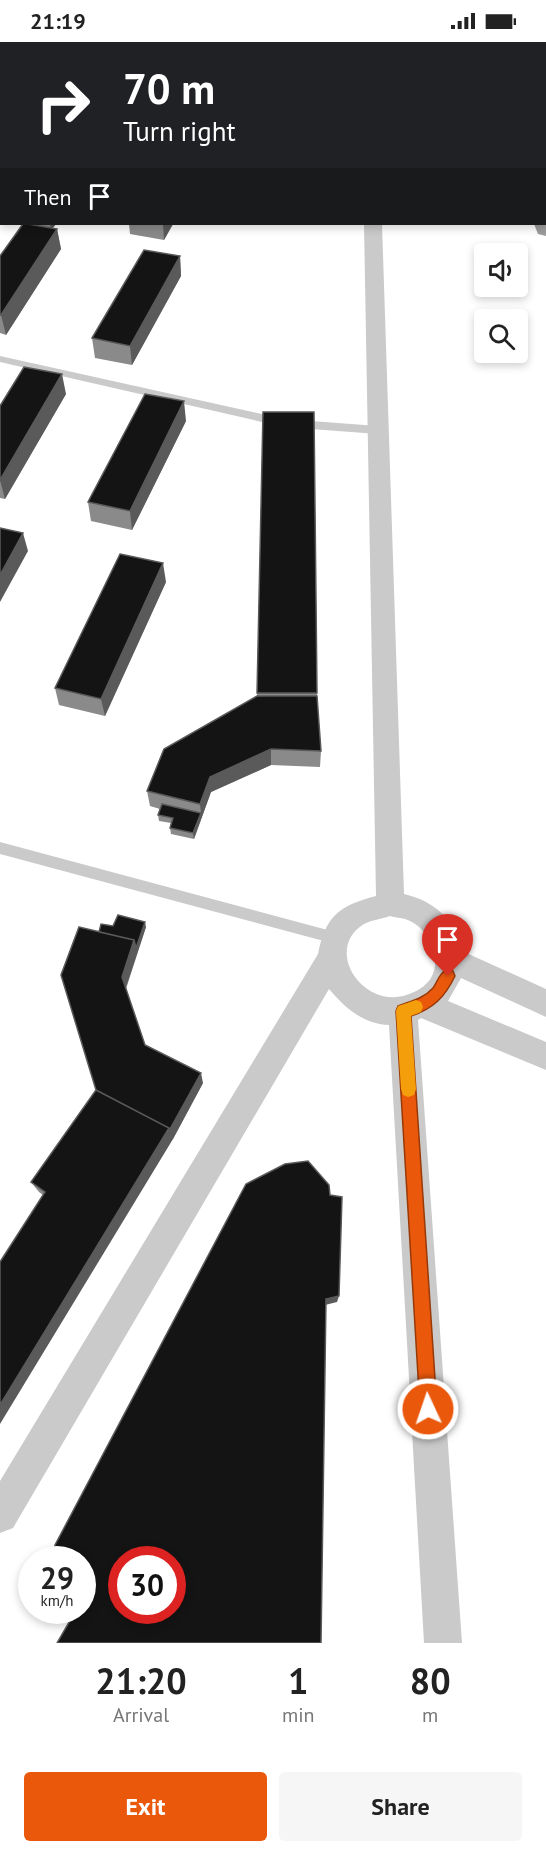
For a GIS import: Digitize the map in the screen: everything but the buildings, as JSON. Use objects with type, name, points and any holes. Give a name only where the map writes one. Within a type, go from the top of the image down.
[{"type":"street","points":[[373,225],[390,903]]},
{"type":"street","points":[[0,1515],[333,948],[343,924],[357,913],[372,906],[390,903],[408,907],[431,921],[447,943],[450,959],[448,976],[438,993],[413,1008]]},
{"type":"street","points":[[333,948],[336,975],[346,992],[363,1004],[382,1011],[413,1008],[546,1056]]},
{"type":"street","points":[[450,959],[546,1003]]},
{"type":"street","points":[[413,1008],[443,1643]]},
{"type":"lane","points":[[0,359],[284,423],[378,430]]},
{"type":"lane","points":[[0,848],[333,948]]},
{"type":"slow traffic","points":[[408,1089],[404,1011],[416,1007]]},
{"type":"route","points":[[428,1409],[404,1011],[423,1005],[438,993],[448,976]]}]
